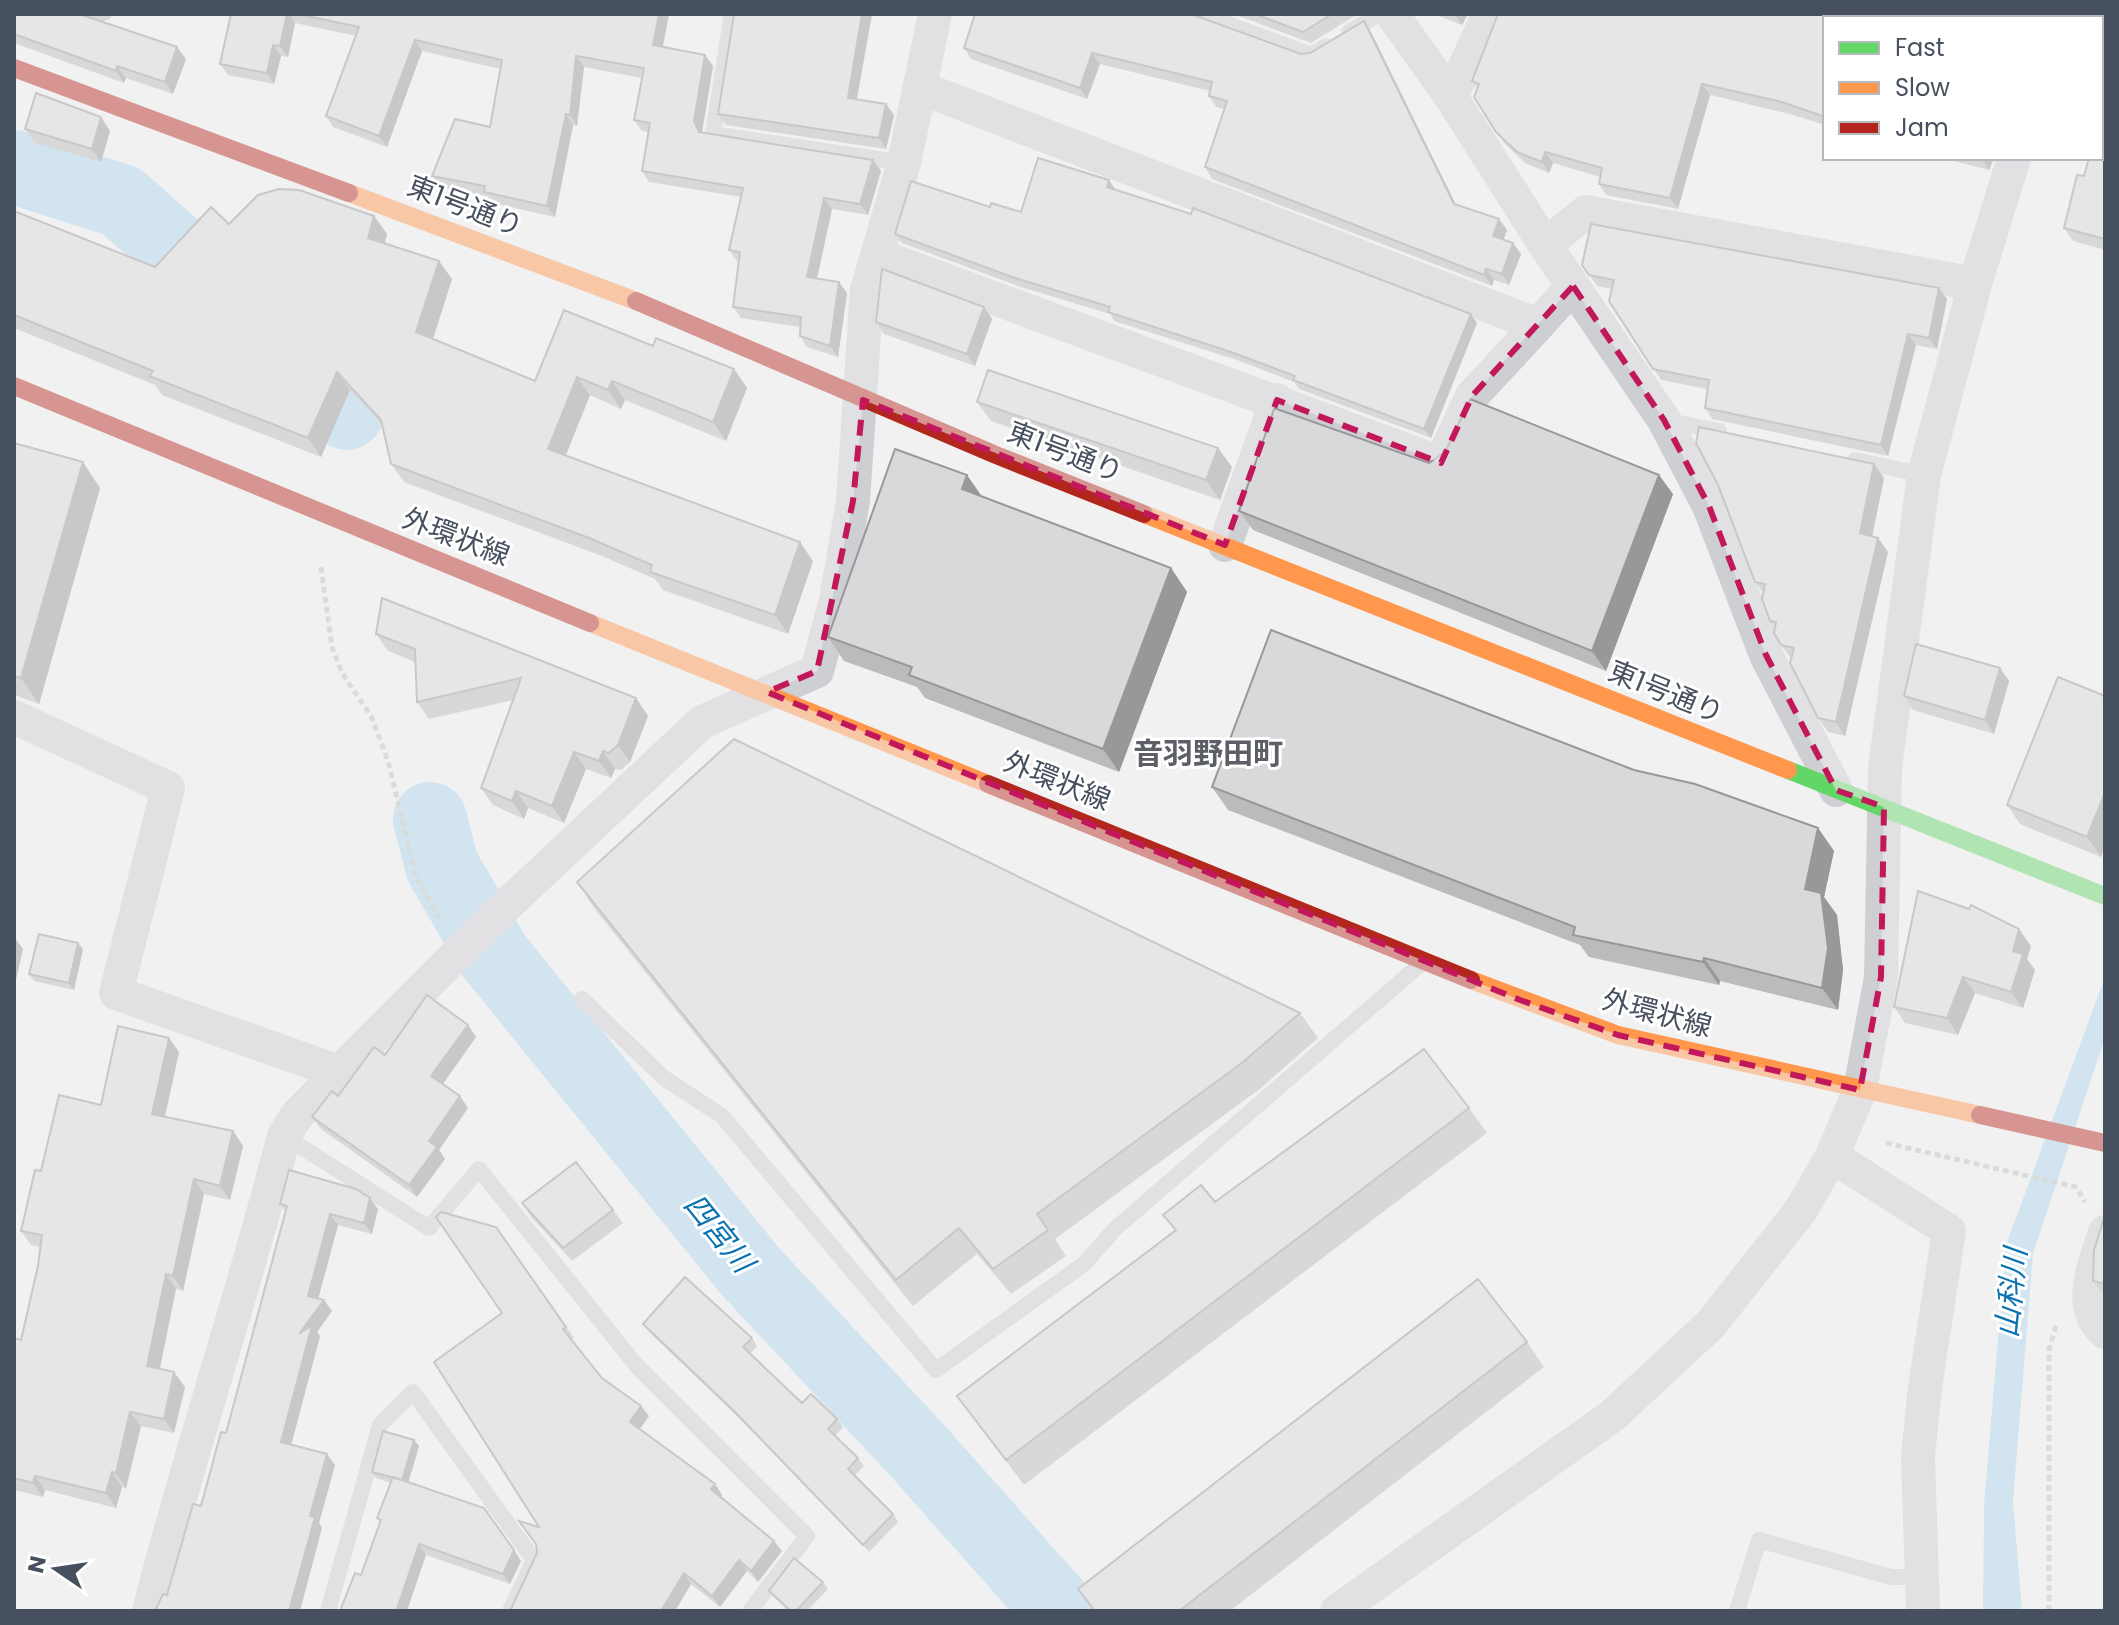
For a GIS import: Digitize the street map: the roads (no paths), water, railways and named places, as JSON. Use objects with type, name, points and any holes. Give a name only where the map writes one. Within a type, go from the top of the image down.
[{"type":"street","points":[[149,1611],[183,1478],[247,1281],[284,1136],[297,1115],[462,948],[702,722],[817,671],[836,600],[851,515],[863,400],[867,290],[904,163],[935,14]]},
{"type":"street","points":[[1392,14],[1451,97],[1545,245],[1664,420],[1709,506],[1766,655],[1836,790]]},
{"type":"street","points":[[1451,97],[1489,14]]},
{"type":"street","name":"東1号通り","points":[[14,68],[625,296],[863,400],[2099,894]]},
{"type":"street","points":[[921,88],[1538,325]]},
{"type":"street","points":[[1337,1611],[1612,1416],[1711,1324],[1801,1210],[1832,1156],[1860,1090],[1881,977],[1885,768],[1924,475],[1975,284],[2013,160]]},
{"type":"street","points":[[1545,245],[1586,212],[1975,284]]},
{"type":"street","points":[[877,255],[1441,463],[1472,396],[1573,286]]},
{"type":"street","name":"外環状線","points":[[14,386],[333,520],[767,692],[1424,961],[1618,1035],[1860,1090],[2099,1138]]},
{"type":"street","points":[[1225,545],[1277,400]]},
{"type":"street","points":[[14,717],[168,788],[116,993],[339,1072]]},
{"type":"street","points":[[1832,1156],[1949,1231],[1925,1387],[1918,1456],[1923,1611]]},
{"type":"street","points":[[2094,1223],[2087,1292],[2094,1322],[2105,1332]]},
{"type":"lane","points":[[732,14],[713,134],[904,163]]},
{"type":"lane","points":[[1201,14],[1312,55],[1379,14]]},
{"type":"lane","points":[[1664,420],[1741,436]]},
{"type":"lane","points":[[1833,456],[1924,475]]},
{"type":"lane","points":[[582,999],[664,1078],[722,1116],[936,1370],[1084,1264],[1116,1228],[1424,961]]},
{"type":"lane","points":[[284,1136],[429,1228],[479,1169],[636,1365],[807,1536],[751,1611]]},
{"type":"lane","points":[[328,1611],[380,1425],[413,1392],[534,1560],[510,1611]]},
{"type":"lane","points":[[1737,1611],[1759,1540],[1891,1577],[1922,1577]]},
{"type":"water","name":"山科川","points":[[2105,977],[2105,1038],[2033,1253],[2013,1502],[2022,1611],[1983,1611],[1984,1505],[2006,1245]]},
{"type":"waterway","name":"四宮川","points":[[14,167],[121,201],[297,357],[347,413]]},
{"type":"waterway","name":"四宮川","points":[[430,819],[442,866],[494,956],[750,1271],[916,1449],[1060,1611]]},
{"type":"district","name":"音羽野田町","points":[[1208,753]]}]
